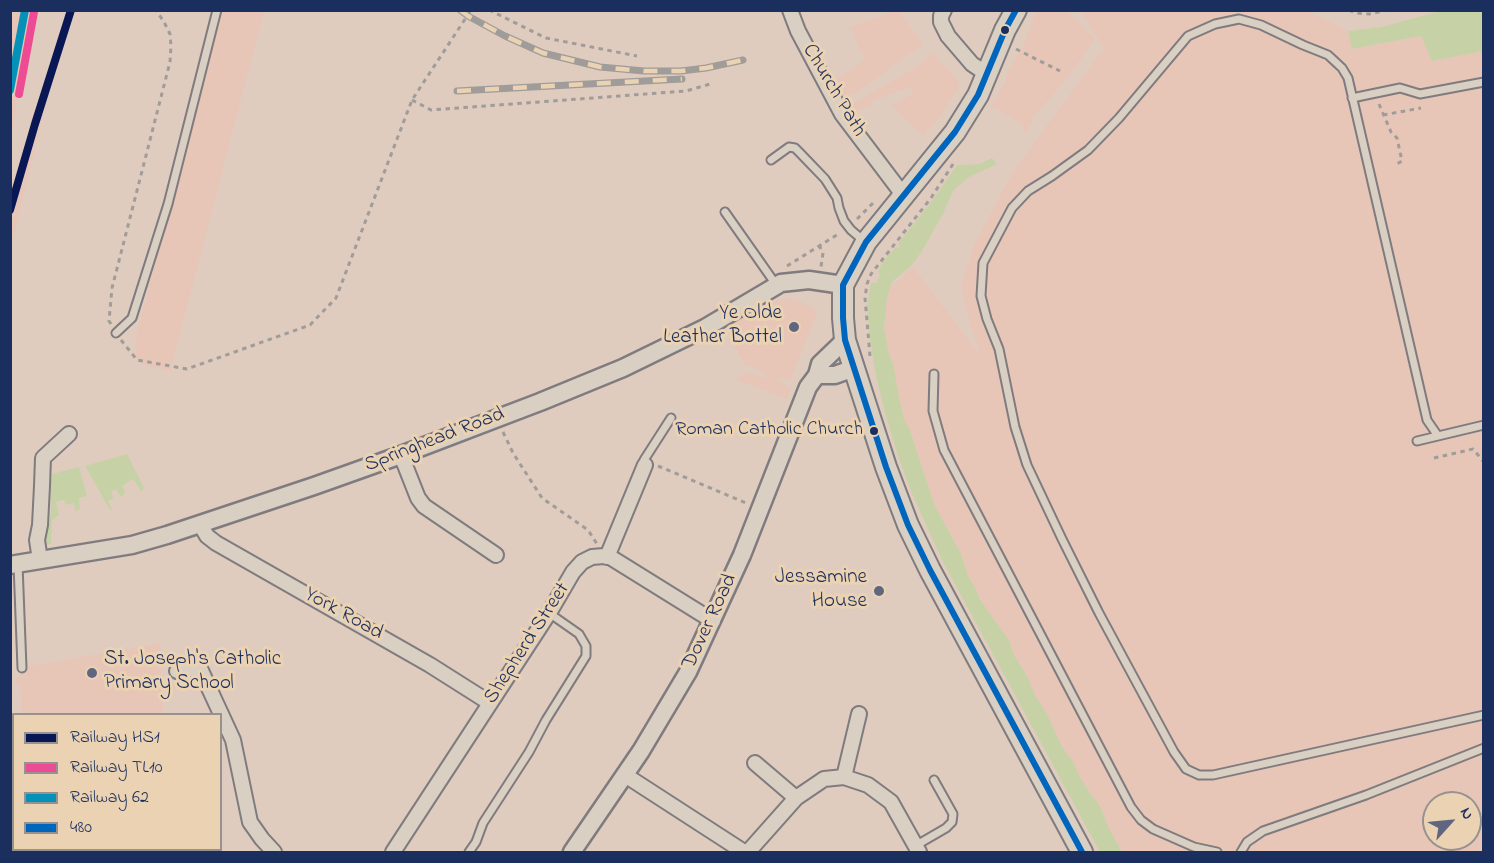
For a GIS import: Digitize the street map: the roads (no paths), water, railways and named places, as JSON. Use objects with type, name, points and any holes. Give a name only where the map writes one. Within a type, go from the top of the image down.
[{"type":"main road","points":[[1016,10],[978,95],[955,132],[898,189],[867,242],[843,285],[843,318],[845,340],[886,467],[915,542],[1082,852]]},
{"type":"street","name":"Church Path","points":[[790,10],[798,31],[842,114],[898,189]]},
{"type":"street","points":[[944,10],[941,22],[948,36],[972,64],[987,74]]},
{"type":"street","name":"Springhead Road","points":[[14,564],[122,547],[200,524],[401,455],[591,382],[650,356],[705,328],[774,281],[783,283],[799,280],[818,281],[843,285]]},
{"type":"street","name":"Dover Road","points":[[572,852],[625,776],[688,672],[713,621],[761,509],[805,394],[817,375],[820,364],[845,340]]},
{"type":"street","points":[[817,375],[835,375],[854,368]]},
{"type":"street","points":[[40,560],[37,543],[43,458],[69,434]]},
{"type":"street","points":[[401,455],[418,498],[424,506],[496,555]]},
{"type":"street","points":[[645,465],[605,556],[713,621]]},
{"type":"street","name":"York Road","points":[[200,524],[207,536],[216,543],[430,664],[490,703]]},
{"type":"street","name":"Shepherd Street","points":[[393,852],[578,566],[590,557],[605,556]]},
{"type":"street","points":[[177,671],[198,665],[221,713]]},
{"type":"street","points":[[844,777],[859,714]]},
{"type":"street","points":[[222,715],[234,740],[250,822],[274,852]]},
{"type":"street","points":[[755,763],[796,798]]},
{"type":"street","points":[[625,776],[746,852],[796,798],[824,779],[844,777],[868,785],[891,802],[917,849]]},
{"type":"lane","points":[[116,333],[132,318],[161,224],[217,10]]},
{"type":"lane","points":[[1438,436],[1427,420],[1348,78],[1342,68],[1328,55],[1261,25],[1239,19],[1215,24],[1188,36],[1119,118],[1088,150],[1028,191],[1012,208],[983,263],[981,296],[999,349],[1015,427],[1027,465],[1099,613],[1174,752],[1186,769],[1199,775],[1213,775],[1484,715]]},
{"type":"lane","points":[[1353,98],[1402,88],[1420,94],[1484,82]]},
{"type":"lane","points":[[771,160],[789,147],[795,148],[820,173],[834,192],[840,213],[848,226],[867,242]]},
{"type":"lane","points":[[725,212],[774,281]]},
{"type":"lane","points":[[934,374],[933,411],[944,450],[1131,807],[1141,820],[1154,829],[1194,847],[1217,852]]},
{"type":"lane","points":[[645,465],[644,460],[671,418]]},
{"type":"lane","points":[[1417,441],[1484,425]]},
{"type":"lane","points":[[14,564],[22,668]]},
{"type":"lane","points":[[469,852],[476,842],[483,823],[529,752],[586,656],[586,646],[579,634],[549,613]]},
{"type":"lane","points":[[1241,852],[1247,842],[1263,831],[1366,795],[1484,748]]},
{"type":"lane","points":[[917,849],[952,822],[953,814],[934,780]]},
{"type":"railway","points":[[460,10],[505,36],[543,53],[600,67],[644,71],[681,71],[743,60]]},
{"type":"railway","points":[[457,91],[682,79]]},
{"type":"rail line","name":"62","points":[[10,90],[25,10]]},
{"type":"rail line","name":"HS1","points":[[10,210],[71,10]]},
{"type":"rail line","name":"TL10","points":[[19,94],[34,12]]},
{"type":"place","name":"Ye Olde Leather Bottel","points":[[794,327]]},
{"type":"place","name":"Roman Catholic Church","points":[[874,431]]},
{"type":"place","name":"Jessamine House","points":[[879,591]]},
{"type":"place","name":"St. Joseph's Catholic Primary School","points":[[92,673]]}]
